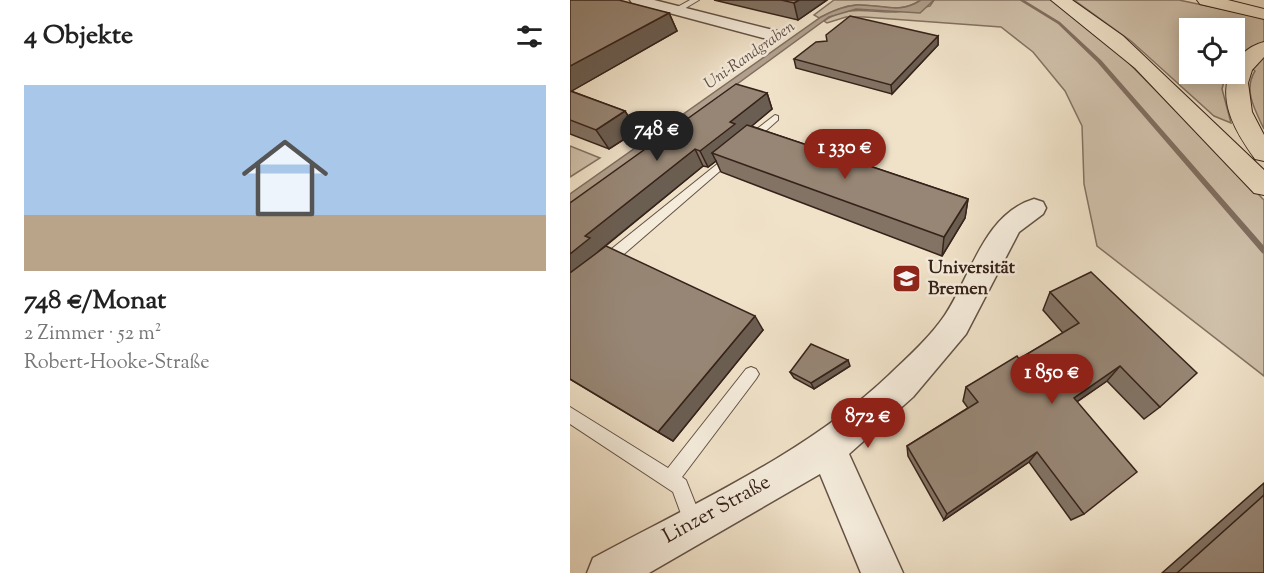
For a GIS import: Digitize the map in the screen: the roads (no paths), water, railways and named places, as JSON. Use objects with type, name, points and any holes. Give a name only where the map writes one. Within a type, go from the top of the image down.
[{"type":"highway","points":[[1060,0],[1111,36],[1176,96],[1264,186]]},
{"type":"highway","points":[[1206,0],[1264,14]]},
{"type":"highway","points":[[1237,0],[1264,6]]},
{"type":"highway","points":[[1264,48],[1251,54],[1241,66],[1236,83],[1239,107],[1253,140],[1264,153]]},
{"type":"street","points":[[637,0],[771,34]]},
{"type":"street","name":"Linzer Straße","points":[[608,573],[828,449],[901,386],[955,325],[990,257],[1010,225],[1034,208]]},
{"type":"street","points":[[828,449],[882,573]]},
{"type":"lane","points":[[676,10],[695,0]]},
{"type":"lane","points":[[595,270],[775,118]]},
{"type":"lane","points":[[670,480],[751,374]]},
{"type":"lane","points":[[570,415],[680,486],[694,523]]},
{"type":"waterway","points":[[1021,0],[1059,23],[1099,61],[1264,251]]},
{"type":"place","name":"Universität Bremen","points":[[907,279]]},
{"type":"water label","name":"Uni-Randgraben","points":[[750,56]]}]
